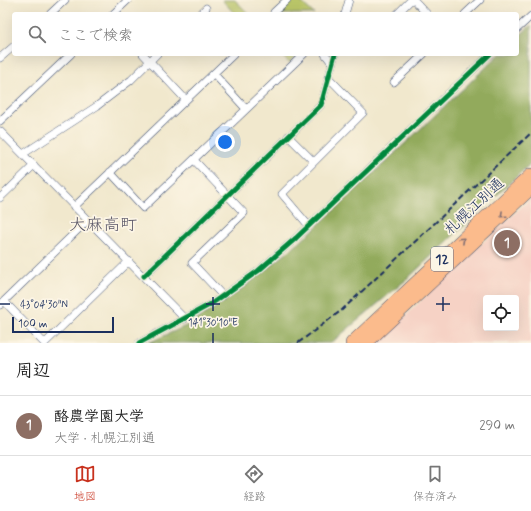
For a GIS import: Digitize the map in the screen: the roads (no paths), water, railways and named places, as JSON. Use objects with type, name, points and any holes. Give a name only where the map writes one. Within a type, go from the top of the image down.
[{"type":"highway","name":"札幌江別通","points":[[352,343],[531,175]]},
{"type":"highway","name":"札幌江別通","points":[[366,343],[531,188]]},
{"type":"street","points":[[52,12],[65,0]]},
{"type":"street","points":[[115,12],[128,0]]},
{"type":"street","points":[[274,12],[287,0]]},
{"type":"street","points":[[346,12],[349,0]]},
{"type":"street","points":[[399,12],[413,0],[425,12]]},
{"type":"street","points":[[469,12],[480,0]]},
{"type":"street","points":[[202,12],[206,8]]},
{"type":"street","points":[[519,27],[531,16]]},
{"type":"street","points":[[0,58],[12,48]]},
{"type":"street","points":[[0,121],[69,56]]},
{"type":"street","points":[[145,56],[186,100]]},
{"type":"street","points":[[23,154],[97,106],[131,80],[156,56]]},
{"type":"street","points":[[74,207],[232,56]]},
{"type":"street","points":[[110,172],[143,208],[302,56]]},
{"type":"street","points":[[326,56],[332,63]]},
{"type":"street","points":[[144,276],[226,194],[321,105],[334,56]]},
{"type":"street","points":[[394,82],[422,56]]},
{"type":"street","points":[[139,343],[185,319],[223,296],[258,271],[309,226],[488,56]]},
{"type":"street","points":[[214,74],[246,109]]},
{"type":"street","points":[[309,226],[282,194],[363,113],[328,77]]},
{"type":"street","points":[[1,132],[185,319]]},
{"type":"street","points":[[288,136],[314,162]]},
{"type":"street","points":[[194,160],[244,213],[192,263],[223,296]]},
{"type":"street","points":[[0,198],[34,165]]},
{"type":"street","points":[[88,220],[2,303],[45,343],[129,261]]},
{"type":"railway","points":[[298,343],[342,310],[531,133]]},
{"type":"place","name":"酪農学園大学","points":[[507,243]]},
{"type":"district","name":"大麻高町","points":[[103,224]]}]
